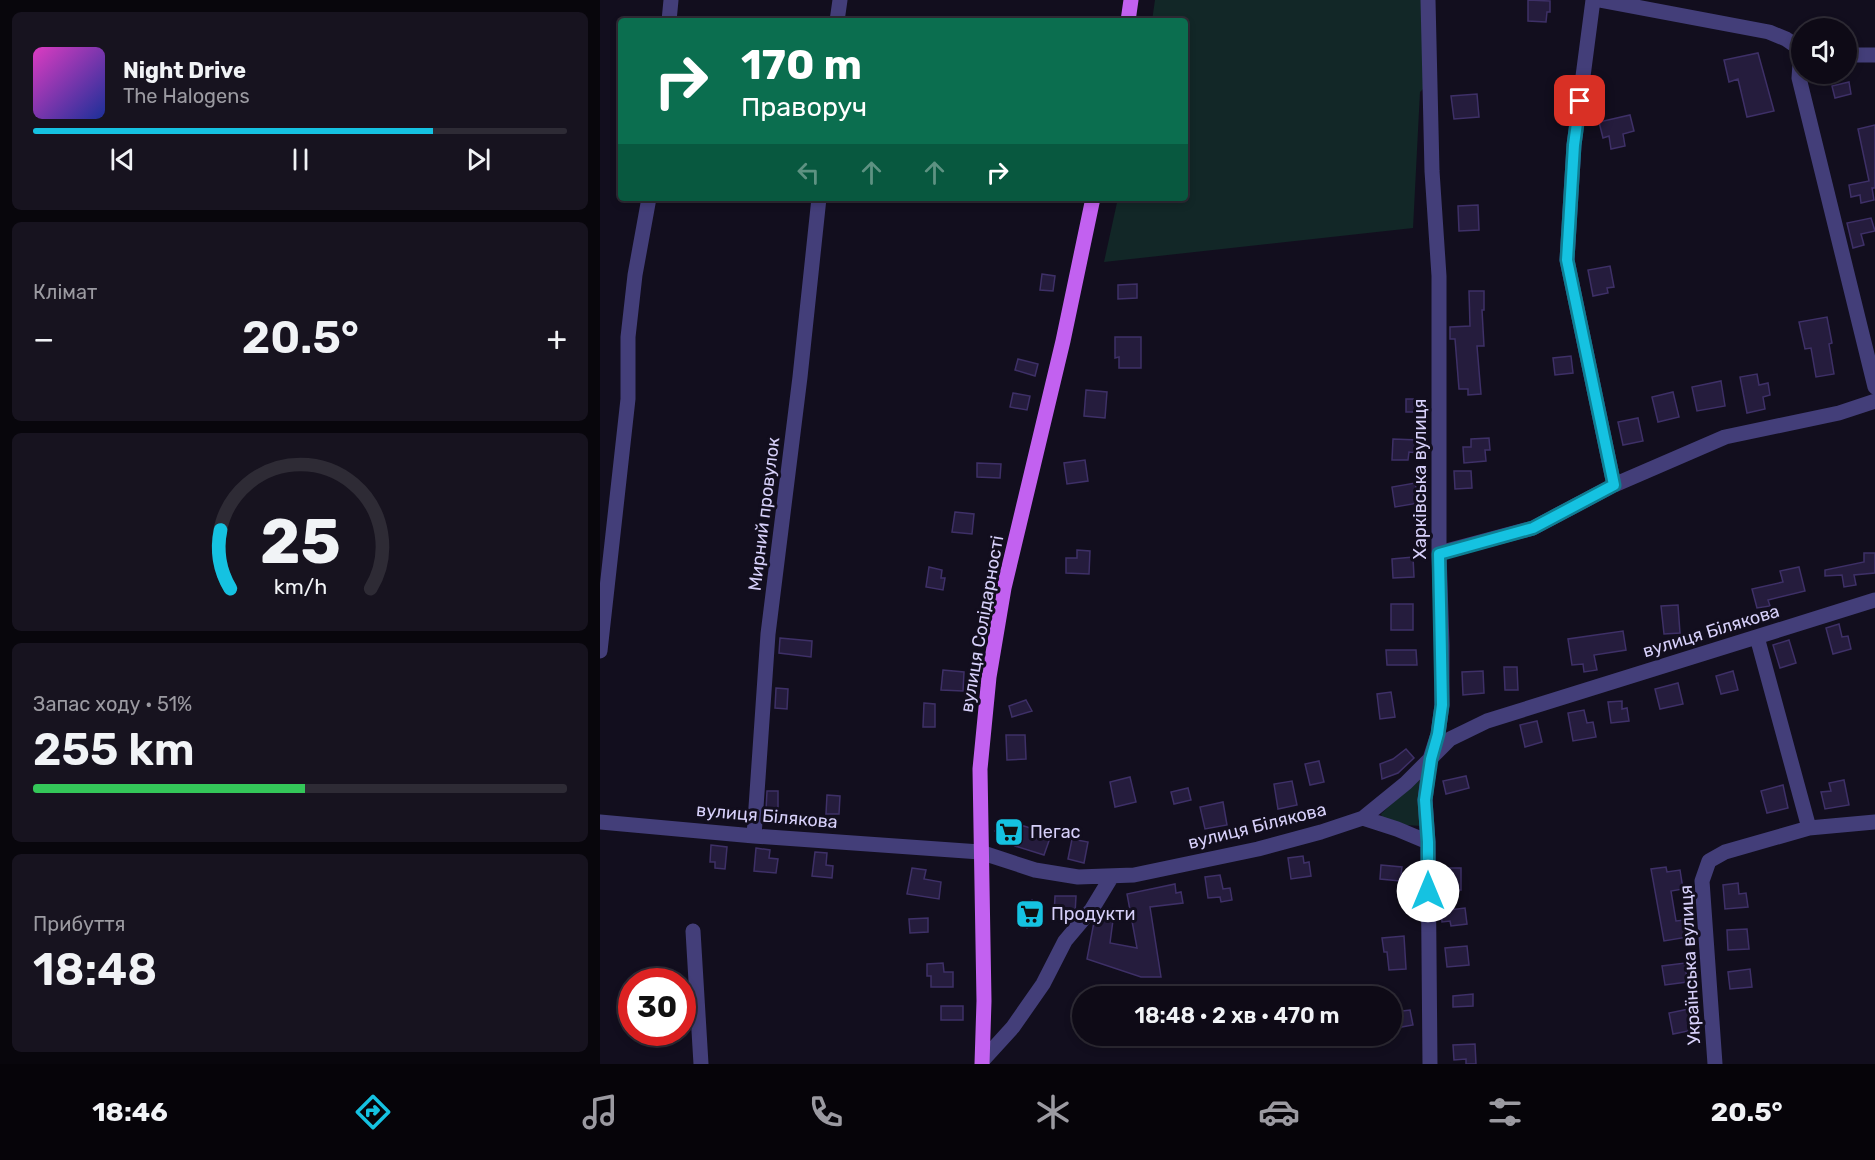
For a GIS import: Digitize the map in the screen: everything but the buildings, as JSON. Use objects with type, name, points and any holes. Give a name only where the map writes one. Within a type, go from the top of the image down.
[{"type":"main road","points":[[1128,18],[1131,0]]},
{"type":"main road","name":"вулиця Солідарності","points":[[982,1062],[984,1001],[980,769],[989,677],[1002,599],[1063,342],[1092,201]]},
{"type":"street","points":[[669,18],[671,0]]},
{"type":"street","points":[[837,18],[840,0]]},
{"type":"street","name":"Харківська вулиця","points":[[1428,0],[1432,171],[1439,276],[1439,554],[1442,705],[1425,800],[1428,842],[1430,1064]]},
{"type":"street","points":[[1593,0],[1574,145],[1567,260],[1614,485]]},
{"type":"street","points":[[1599,0],[1769,32],[1791,43]]},
{"type":"street","points":[[1857,55],[1875,55]]},
{"type":"street","points":[[1800,84],[1875,387]]},
{"type":"street","points":[[600,651],[628,399],[628,337],[635,275],[648,201]]},
{"type":"street","name":"Мирний провулок","points":[[754,836],[768,634],[799,389],[819,201]]},
{"type":"street","points":[[1439,554],[1533,528],[1614,485],[1725,437],[1839,413],[1875,401]]},
{"type":"street","name":"вулиця Білякова","points":[[600,822],[754,836],[980,852],[1035,870],[1078,877],[1134,875],[1258,849],[1364,818],[1406,783],[1450,739],[1487,721],[1875,600]]},
{"type":"street","points":[[1757,637],[1809,828]]},
{"type":"street","points":[[1364,818],[1397,828],[1428,842]]},
{"type":"street","name":"Українська вулиця","points":[[1715,1064],[1702,881],[1710,861],[1725,852],[1809,828],[1875,822]]},
{"type":"street","points":[[982,1062],[1043,984],[1065,941],[1092,909],[1112,876]]},
{"type":"street","points":[[693,931],[701,1064]]},
{"type":"green space","points":[[1155,0],[1423,0],[1425,87],[1420,92],[1413,228],[1104,262],[1117,201],[1188,201],[1188,18],[1152,18]]},
{"type":"green space","points":[[1424,773],[1422,826],[1405,825],[1382,818],[1381,814]]},
{"type":"place","name":"Пегас","points":[[1009,832]]},
{"type":"place","name":"Продукти","points":[[1030,914]]},
{"type":"route","points":[[1428,891],[1425,800],[1442,705],[1439,554],[1533,528],[1614,485],[1567,260],[1574,145],[1580,101]]}]
